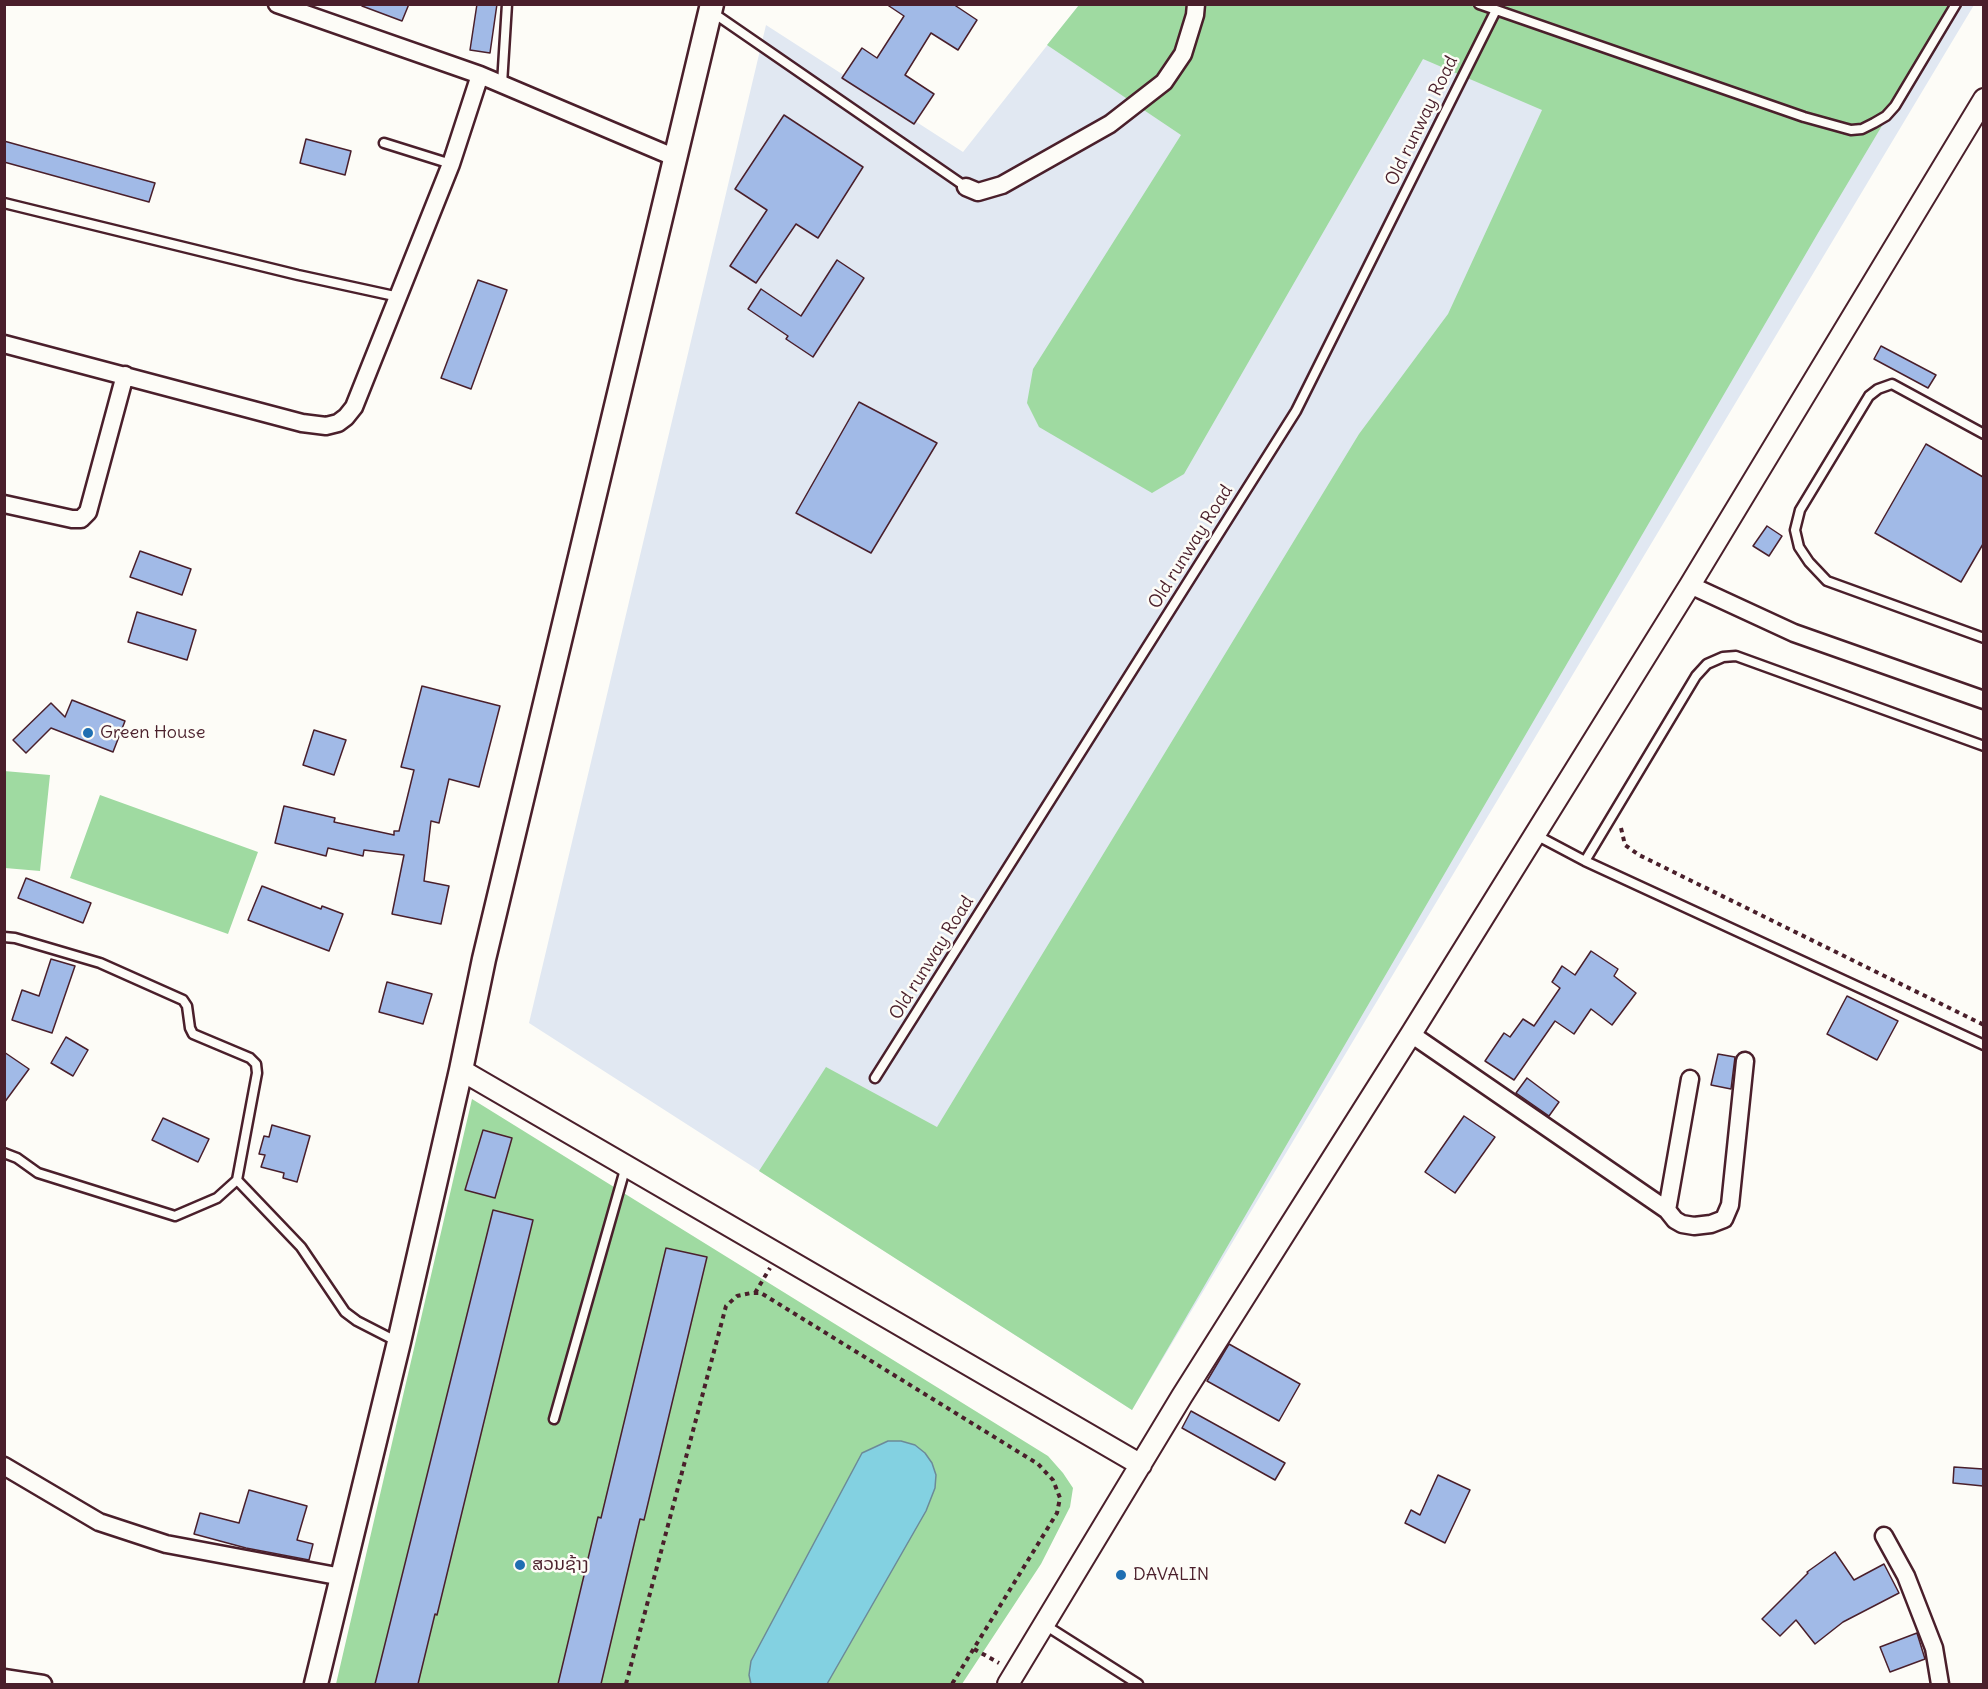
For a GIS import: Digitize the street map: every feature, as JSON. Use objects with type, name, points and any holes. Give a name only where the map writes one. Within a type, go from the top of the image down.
[{"type":"main road","points":[[316,1684],[399,1342],[484,959],[712,8]]},
{"type":"street","points":[[278,4],[480,75],[676,158]]},
{"type":"street","points":[[966,187],[978,192],[1002,185],[1110,124],[1164,82],[1184,54],[1196,4]]},
{"type":"street","points":[[4,344],[302,423],[326,426],[338,423],[354,407],[399,297],[451,164],[480,75]]},
{"type":"street","points":[[1011,1679],[1182,1396],[1411,1034],[1690,585],[1983,99]]},
{"type":"street","points":[[4,504],[72,519],[81,519],[88,512],[125,375]]},
{"type":"street","points":[[1690,585],[1794,633],[1983,700]]},
{"type":"street","points":[[1411,1034],[1666,1210],[1675,1220],[1694,1226],[1711,1224],[1724,1219],[1730,1205],[1745,1061]]},
{"type":"street","points":[[461,1070],[1141,1465]]},
{"type":"street","points":[[1666,1210],[1690,1079]]},
{"type":"street","points":[[4,1466],[99,1522],[166,1544],[342,1577]]},
{"type":"street","points":[[1884,1536],[1906,1576],[1934,1648],[1940,1684]]},
{"type":"street","points":[[4,1678],[43,1684]]},
{"type":"lane","points":[[502,85],[507,4]]},
{"type":"lane","points":[[1479,4],[1804,117],[1851,130],[1862,129],[1874,123],[1886,116],[1895,106],[1956,4]]},
{"type":"lane","points":[[712,8],[966,187]]},
{"type":"lane","name":"Old runway Road","points":[[875,1078],[1296,411],[1496,10]]},
{"type":"lane","points":[[384,143],[451,164]]},
{"type":"lane","points":[[4,203],[298,275],[399,297]]},
{"type":"lane","points":[[1983,434],[1892,384],[1878,388],[1869,396],[1800,510],[1795,530],[1799,547],[1809,562],[1827,581],[1983,638]]},
{"type":"lane","points":[[1585,861],[1696,676],[1707,664],[1723,657],[1736,656],[1983,746]]},
{"type":"lane","points":[[1534,834],[1585,861],[1983,1045]]},
{"type":"lane","points":[[4,937],[15,938],[100,963],[183,1000],[187,1006],[193,1034],[250,1058],[256,1064],[257,1073],[237,1180],[217,1198],[175,1216],[38,1173],[17,1158],[4,1153]]},
{"type":"lane","points":[[554,1419],[626,1165]]},
{"type":"lane","points":[[237,1180],[301,1247],[345,1312],[370,1328],[399,1342]]},
{"type":"lane","points":[[1044,1625],[1132,1683]]},
{"type":"path","points":[[1622,821],[1620,831],[1625,845],[1640,855],[1983,1025]]},
{"type":"path","points":[[754,1293],[778,1254]]},
{"type":"path","points":[[626,1684],[726,1305],[737,1296],[754,1293],[761,1293],[1038,1464],[1053,1480],[1060,1497],[1057,1513],[952,1684]]},
{"type":"path","points":[[974,1649],[1011,1679]]},
{"type":"shaded area","points":[[1079,5],[1974,5],[1132,1410],[529,1023],[766,25],[963,152]]},
{"type":"green space","points":[[1079,5],[1954,5],[1818,233],[1132,1410],[759,1171],[826,1067],[937,1127],[1359,434],[1448,314],[1542,110],[1423,59],[1184,474],[1152,493],[1039,427],[1027,403],[1033,369],[1181,135],[1047,45]]},
{"type":"green space","points":[[4,771],[50,775],[40,871],[5,868]]},
{"type":"green space","points":[[100,795],[258,852],[228,934],[70,878]]},
{"type":"green space","points":[[472,1099],[1048,1456],[1063,1473],[1073,1488],[1070,1507],[1041,1564],[962,1684],[336,1684]]},
{"type":"water","points":[[888,1441],[901,1441],[915,1445],[932,1463],[936,1475],[935,1488],[926,1511],[827,1684],[751,1684],[749,1675],[751,1661],[862,1453]]},
{"type":"building","points":[[362,4],[409,4],[402,21],[362,6]]},
{"type":"building","points":[[477,4],[497,4],[490,53],[470,50]]},
{"type":"building","points":[[886,4],[953,4],[977,20],[958,50],[931,33],[905,75],[934,94],[914,124],[842,78],[862,48],[877,58],[904,16]]},
{"type":"building","points":[[784,115],[863,167],[818,238],[796,224],[756,283],[730,266],[767,210],[735,189]]},
{"type":"building","points":[[306,139],[351,151],[345,175],[300,163]]},
{"type":"building","points":[[4,141],[155,183],[149,202],[4,162]]},
{"type":"building","points":[[837,260],[864,278],[813,357],[786,339],[788,336],[748,309],[761,289],[801,316]]},
{"type":"building","points":[[478,280],[507,290],[471,389],[441,378]]},
{"type":"building","points":[[1881,346],[1936,375],[1928,388],[1874,359]]},
{"type":"building","points":[[859,402],[937,443],[871,553],[796,513]]},
{"type":"building","points":[[1926,444],[1983,477],[1983,544],[1961,582],[1875,533]]},
{"type":"building","points":[[1767,526],[1782,536],[1769,556],[1753,546]]},
{"type":"building","points":[[140,551],[191,569],[182,595],[130,577]]},
{"type":"building","points":[[137,612],[196,630],[187,660],[128,642]]},
{"type":"building","points":[[422,686],[500,706],[479,787],[449,779],[439,823],[431,821],[424,881],[449,886],[441,924],[392,914],[404,855],[364,850],[363,856],[328,848],[326,856],[275,843],[284,806],[335,818],[334,822],[394,835],[394,831],[399,831],[414,770],[401,767]]},
{"type":"building","points":[[72,700],[125,721],[113,752],[51,728],[26,753],[13,740],[51,703],[65,717]]},
{"type":"building","points":[[314,730],[346,740],[334,775],[303,765]]},
{"type":"building","points":[[26,878],[91,903],[83,923],[18,898]]},
{"type":"building","points":[[262,886],[321,909],[322,906],[343,914],[329,951],[248,920]]},
{"type":"building","points":[[1591,951],[1618,969],[1614,976],[1636,993],[1612,1025],[1591,1009],[1574,1034],[1555,1021],[1514,1080],[1485,1061],[1504,1033],[1510,1037],[1523,1019],[1534,1026],[1560,988],[1552,982],[1562,966],[1575,975]]},
{"type":"building","points":[[51,959],[75,966],[52,1033],[12,1020],[22,990],[39,996]]},
{"type":"building","points":[[387,982],[432,994],[423,1024],[379,1012]]},
{"type":"building","points":[[1847,996],[1898,1021],[1877,1060],[1827,1034]]},
{"type":"building","points":[[66,1037],[88,1050],[73,1076],[51,1063]]},
{"type":"building","points":[[4,1052],[29,1069],[4,1103]]},
{"type":"building","points":[[1718,1054],[1735,1057],[1731,1089],[1711,1085]]},
{"type":"building","points":[[1527,1078],[1559,1102],[1549,1116],[1516,1093]]},
{"type":"building","points":[[1464,1116],[1495,1137],[1455,1193],[1425,1172]]},
{"type":"building","points":[[163,1118],[209,1139],[198,1162],[152,1140]]},
{"type":"building","points":[[272,1125],[310,1136],[297,1182],[283,1178],[284,1173],[261,1167],[265,1155],[259,1154],[264,1136],[269,1137]]},
{"type":"building","points":[[483,1130],[512,1138],[495,1198],[465,1190]]},
{"type":"building","points":[[493,1210],[533,1220],[437,1615],[435,1614],[418,1684],[375,1684]]},
{"type":"building","points":[[666,1248],[707,1257],[644,1520],[640,1519],[601,1684],[558,1684],[598,1517],[601,1518]]},
{"type":"building","points":[[1229,1344],[1300,1384],[1279,1421],[1207,1381]]},
{"type":"building","points":[[1191,1411],[1285,1463],[1275,1480],[1182,1428]]},
{"type":"building","points":[[1954,1467],[1983,1469],[1983,1486],[1953,1483]]},
{"type":"building","points":[[1438,1475],[1470,1490],[1445,1543],[1405,1523],[1411,1510],[1420,1515]]},
{"type":"building","points":[[249,1490],[307,1506],[297,1540],[313,1544],[309,1560],[246,1548],[194,1534],[200,1513],[239,1523]]},
{"type":"building","points":[[1835,1552],[1854,1580],[1884,1564],[1899,1593],[1843,1622],[1815,1644],[1796,1620],[1780,1636],[1762,1619],[1807,1572]]},
{"type":"building","points":[[1917,1633],[1925,1659],[1890,1672],[1880,1647]]},
{"type":"place","name":"Green House","points":[[88,733]]},
{"type":"place","name":"ສວນຊ້າງ","points":[[520,1565]]},
{"type":"place","name":"DAVALIN","points":[[1121,1575]]}]
